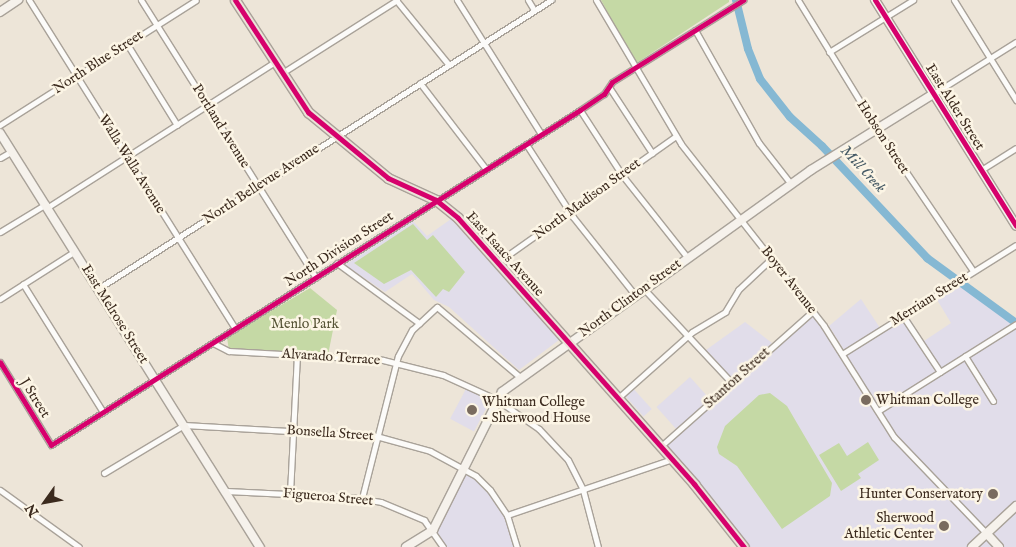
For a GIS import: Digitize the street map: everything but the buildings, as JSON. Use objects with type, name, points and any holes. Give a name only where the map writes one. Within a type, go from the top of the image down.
[{"type":"main road","points":[[0,12],[18,0]]},
{"type":"main road","name":"East Isaacs Avenue","points":[[235,0],[308,112],[388,178],[436,200],[458,218],[661,446],[744,547]]},
{"type":"main road","name":"East Alder Street","points":[[875,0],[1016,226]]},
{"type":"main road","name":"North Clinton Street","points":[[432,530],[496,399],[520,378],[828,158],[933,94]]},
{"type":"main road","name":"East Melrose Street","points":[[0,133],[260,547]]},
{"type":"main road","points":[[972,547],[1016,506]]},
{"type":"main road","points":[[406,547],[432,530]]},
{"type":"main road","name":"Boyer Avenue","points":[[986,533],[999,547]]},
{"type":"street","name":"Walla Walla Avenue","points":[[29,0],[234,329]]},
{"type":"street","name":"Portland Avenue","points":[[141,0],[316,278]]},
{"type":"street","name":"North Blue Street","points":[[0,125],[196,0]]},
{"type":"street","points":[[282,73],[396,0],[449,65]]},
{"type":"street","points":[[457,0],[541,134]]},
{"type":"street","points":[[528,0],[534,10]]},
{"type":"street","name":"North Bellevue Avenue","points":[[99,288],[551,0]]},
{"type":"street","name":"Boyer Avenue","points":[[596,0],[634,68],[676,136],[812,311],[842,354],[896,440],[986,533]]},
{"type":"street","name":"Hobson Street","points":[[798,0],[877,129],[973,271]]},
{"type":"street","points":[[829,52],[913,0]]},
{"type":"street","points":[[954,0],[1016,100]]},
{"type":"street","name":"North Division Street","points":[[51,445],[580,110],[634,68],[741,1]]},
{"type":"street","points":[[695,30],[759,143],[791,184]]},
{"type":"street","points":[[933,94],[1016,42]]},
{"type":"street","points":[[126,44],[177,125]]},
{"type":"street","points":[[0,232],[47,206],[127,157],[275,62]]},
{"type":"street","points":[[420,84],[486,169]]},
{"type":"street","points":[[609,87],[652,153]]},
{"type":"street","points":[[580,110],[622,174],[687,257]]},
{"type":"street","name":"North Madison Street","points":[[498,262],[676,136]]},
{"type":"street","points":[[526,144],[570,212],[635,295]]},
{"type":"street","points":[[981,170],[1016,148]]},
{"type":"street","points":[[0,158],[12,150]]},
{"type":"street","name":"Merriam Street","points":[[842,354],[1016,245]]},
{"type":"street","points":[[0,299],[75,251]]},
{"type":"street","points":[[618,398],[688,336],[726,312],[738,290],[771,258]]},
{"type":"street","points":[[337,263],[419,322]]},
{"type":"street","points":[[23,284],[103,412]]},
{"type":"street","points":[[644,288],[732,383]]},
{"type":"street","points":[[362,498],[376,436],[396,363],[406,339],[419,322],[437,307],[520,378]]},
{"type":"street","name":"Stanton Street","points":[[661,446],[812,311]]},
{"type":"street","points":[[903,316],[940,372]]},
{"type":"street","points":[[878,411],[1014,325]]},
{"type":"street","name":"Alvarado Terrace","points":[[213,343],[230,351],[355,356],[396,363],[443,375],[496,399],[554,442],[573,468],[583,490],[598,547]]},
{"type":"street","points":[[290,493],[297,354]]},
{"type":"street","points":[[965,356],[993,401]]},
{"type":"street","name":"J Street","points":[[0,362],[51,445]]},
{"type":"street","points":[[104,473],[184,425]]},
{"type":"street","name":"Bonsella Street","points":[[184,425],[376,436],[417,446],[463,467],[490,490],[507,515],[517,547]]},
{"type":"street","points":[[507,515],[672,459]]},
{"type":"street","points":[[0,490],[79,547]]},
{"type":"street","name":"Figueroa Street","points":[[226,492],[290,493],[362,498],[417,516],[432,530],[443,547]]},
{"type":"shaded area","points":[[451,219],[559,340],[519,370],[449,307],[434,300],[412,274],[385,292],[345,265],[413,221],[427,236]]},
{"type":"shaded area","name":"Whitman College","points":[[960,283],[1016,326],[1016,547],[745,547],[665,446],[814,313],[842,354],[908,316],[924,341],[951,323],[936,298]]},
{"type":"shaded area","points":[[861,299],[880,328],[844,350],[829,326]]},
{"type":"shaded area","points":[[745,322],[772,343],[732,378],[706,350]]},
{"type":"shaded area","points":[[690,377],[710,399],[677,429],[657,407]]},
{"type":"shaded area","points":[[631,386],[652,409],[644,416],[623,393]]},
{"type":"shaded area","name":"Whitman College - Sherwood House","points":[[467,387],[491,400],[474,431],[450,419]]},
{"type":"shaded area","points":[[464,469],[512,515],[518,547],[446,547],[435,530]]},
{"type":"green space","points":[[601,0],[729,0],[729,2],[635,64]]},
{"type":"green space","points":[[413,224],[427,240],[433,235],[465,272],[449,292],[443,289],[436,297],[411,270],[384,284],[354,263]]},
{"type":"green space","name":"Menlo Park","points":[[310,288],[337,310],[328,355],[229,351],[227,337]]},
{"type":"green space","points":[[770,393],[787,406],[832,483],[830,496],[782,529],[737,466],[719,454],[717,447],[725,426],[759,395]]},
{"type":"green space","points":[[868,442],[879,460],[858,474],[861,478],[841,491],[819,455],[839,443],[847,456]]},
{"type":"waterway","name":"Mill Creek","points":[[736,0],[748,49],[760,79],[790,117],[822,146],[927,258],[1016,323]]},
{"type":"cycle path","points":[[235,0],[308,112],[388,178],[436,200],[458,218],[694,484],[744,547]]},
{"type":"cycle path","points":[[0,362],[51,445],[580,110],[604,94],[612,82],[743,0]]},
{"type":"cycle path","points":[[875,0],[1016,226]]},
{"type":"place","name":"Whitman College","points":[[866,400]]},
{"type":"place","name":"Whitman College - Sherwood House","points":[[472,410]]},
{"type":"place","name":"Hunter Conservatory","points":[[993,494]]},
{"type":"place","name":"Sherwood Athletic Center","points":[[944,526]]}]
